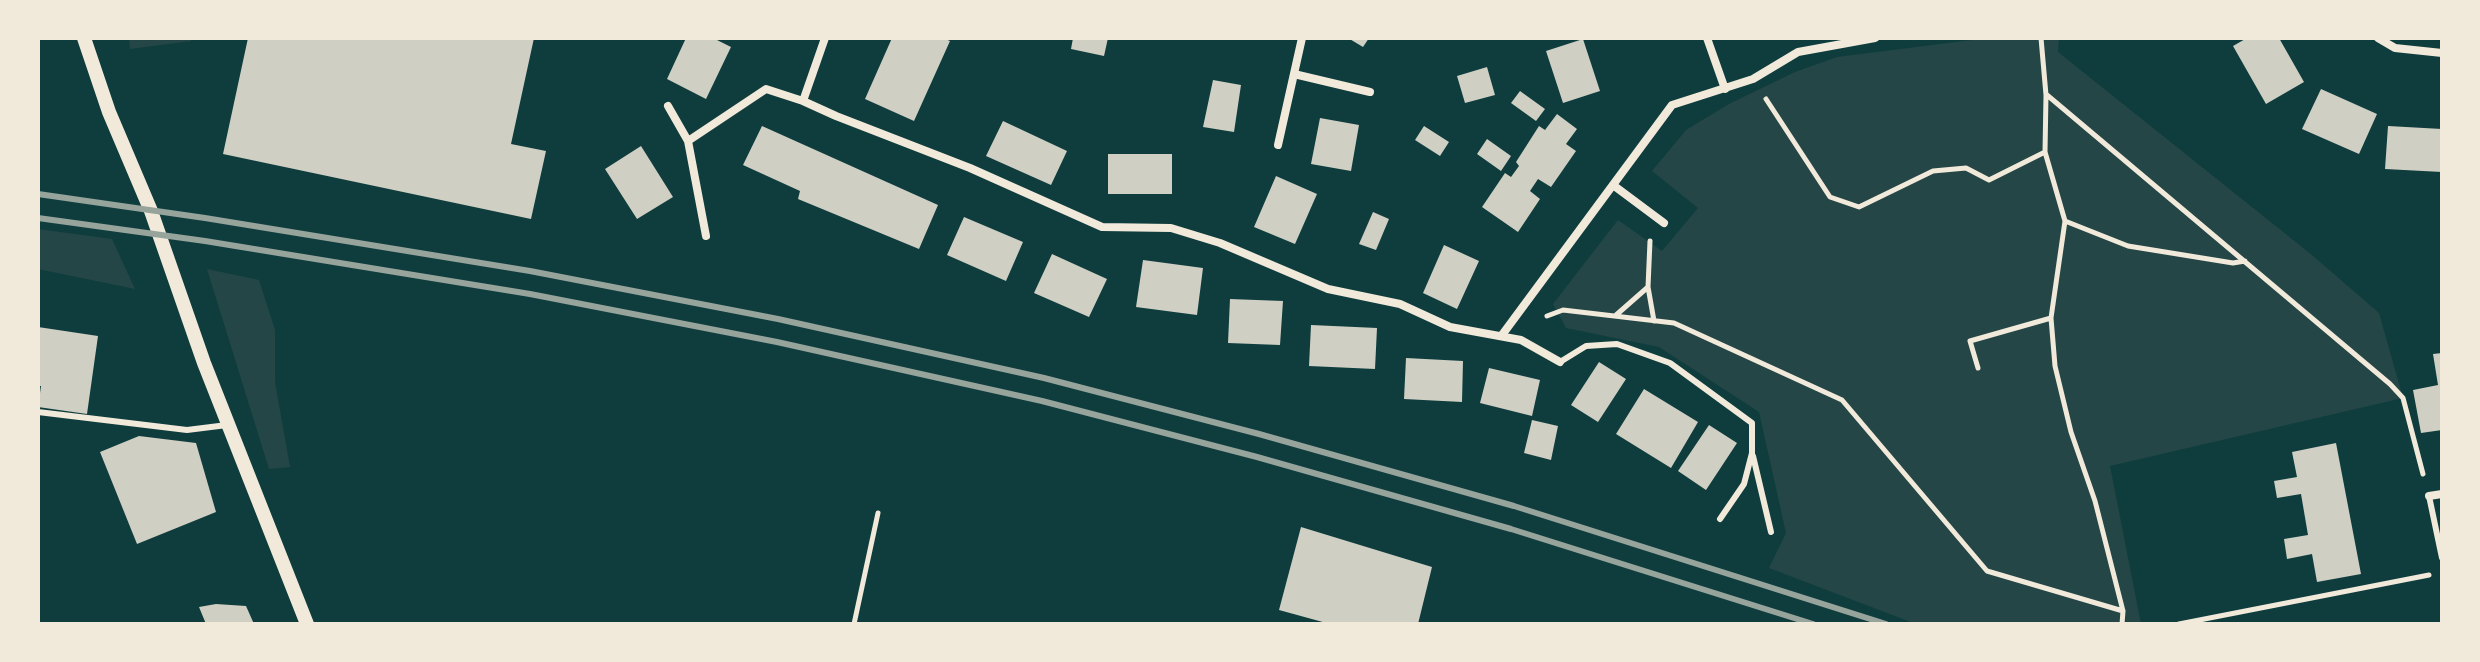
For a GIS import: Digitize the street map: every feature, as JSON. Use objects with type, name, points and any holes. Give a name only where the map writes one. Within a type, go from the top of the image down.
[{"type":"street","points":[[84,38],[109,112],[151,211],[204,363],[307,624]]},
{"type":"street","points":[[803,101],[825,38]]},
{"type":"street","points":[[1278,145],[1302,38]]},
{"type":"street","points":[[1707,38],[1725,89]]},
{"type":"street","points":[[1502,335],[1672,105],[1753,79],[1798,52],[1875,38]]},
{"type":"street","points":[[2378,38],[2395,48],[2442,53]]},
{"type":"street","points":[[1294,74],[1370,92]]},
{"type":"street","points":[[688,141],[766,89],[970,168],[1102,227],[1171,228],[1220,243],[1328,289],[1400,304],[1450,327],[1521,340],[1560,362]]},
{"type":"street","points":[[668,106],[688,141],[706,236]]},
{"type":"street","points":[[1613,185],[1664,223]]},
{"type":"street","points":[[2429,496],[2442,494]]},
{"type":"lane","points":[[1560,362],[1586,346],[1617,344],[1670,363],[1752,423],[1752,453],[1771,532]]},
{"type":"lane","points":[[38,412],[187,430],[230,424]]},
{"type":"lane","points":[[1720,519],[1744,484],[1752,453]]},
{"type":"lane","points":[[2429,496],[2442,558]]},
{"type":"path","points":[[2041,38],[2046,95],[2045,152],[2065,221],[2051,318],[2055,366],[2071,432],[2095,501],[2123,611],[2122,624]]},
{"type":"path","points":[[1753,79],[1830,197],[1859,207],[1933,171],[1966,168],[1989,180],[2045,152]]},
{"type":"path","points":[[2046,95],[2390,384],[2403,398],[2429,496]]},
{"type":"path","points":[[2065,221],[2128,246],[2233,263],[2245,261]]},
{"type":"path","points":[[1654,321],[1648,287],[1648,243],[1664,223]]},
{"type":"path","points":[[1615,316],[1648,287]]},
{"type":"path","points":[[1502,335],[1563,310],[1674,323],[1842,400],[1987,571],[2123,611]]},
{"type":"path","points":[[1978,368],[1970,341],[2051,318]]},
{"type":"path","points":[[854,624],[878,513]]},
{"type":"path","points":[[2179,624],[2442,573]]},
{"type":"shaded area","points":[[129,38],[191,38],[191,41],[130,49]]},
{"type":"shaded area","points":[[1988,38],[2059,38],[2058,52],[2312,255],[2379,313],[2403,398],[2110,466],[2141,624],[1916,624],[1769,568],[1786,533],[1759,412],[1659,347],[1566,328],[1553,304],[1618,220],[1662,251],[1698,208],[1652,171],[1686,130],[1729,104],[1795,72],[1837,57]]},
{"type":"shaded area","points":[[38,229],[112,239],[135,289],[38,269]]},
{"type":"shaded area","points":[[207,269],[259,280],[275,330],[275,382],[290,467],[269,469]]},
{"type":"building","points":[[248,38],[534,38],[511,144],[546,151],[531,219],[223,154]]},
{"type":"building","points":[[686,38],[713,38],[731,47],[706,99],[667,79]]},
{"type":"building","points":[[892,38],[943,38],[950,41],[914,121],[865,99]]},
{"type":"building","points":[[1073,38],[1108,38],[1104,56],[1071,49]]},
{"type":"building","points":[[1348,38],[1369,38],[1363,47]]},
{"type":"building","points":[[2247,38],[2279,38],[2304,82],[2266,104],[2233,46]]},
{"type":"building","points":[[1583,39],[1600,91],[1563,103],[1546,51]]},
{"type":"building","points":[[1487,67],[1495,95],[1465,103],[1457,76]]},
{"type":"building","points":[[1213,80],[1241,85],[1234,132],[1203,127]]},
{"type":"building","points":[[2321,89],[2377,114],[2359,154],[2302,129]]},
{"type":"building","points":[[1520,91],[1545,109],[1536,121],[1511,103]]},
{"type":"building","points":[[1557,114],[1577,129],[1566,144],[1576,151],[1551,187],[1538,179],[1530,191],[1540,199],[1518,232],[1482,207],[1505,173],[1511,177],[1519,166],[1516,162],[1539,126],[1545,130]]},
{"type":"building","points":[[1320,118],[1359,125],[1351,171],[1311,164]]},
{"type":"building","points":[[1003,121],[1067,151],[1051,185],[986,156]]},
{"type":"building","points":[[762,126],[938,205],[919,249],[798,199],[800,191],[743,165]]},
{"type":"building","points":[[1424,126],[1449,142],[1440,156],[1415,140]]},
{"type":"building","points":[[2388,126],[2442,129],[2442,172],[2385,169]]},
{"type":"building","points":[[1487,139],[1511,156],[1501,171],[1477,154]]},
{"type":"building","points":[[641,146],[673,197],[637,219],[605,169]]},
{"type":"building","points":[[1108,154],[1172,154],[1172,194],[1108,194]]},
{"type":"building","points":[[1276,176],[1317,194],[1295,244],[1254,227]]},
{"type":"building","points":[[1373,212],[1389,219],[1376,250],[1359,244]]},
{"type":"building","points":[[964,217],[1023,242],[1006,281],[947,255]]},
{"type":"building","points":[[1444,245],[1479,261],[1457,309],[1423,293]]},
{"type":"building","points":[[1052,254],[1107,279],[1089,317],[1034,293]]},
{"type":"building","points":[[1143,260],[1203,268],[1197,315],[1136,307]]},
{"type":"building","points":[[1230,299],[1283,301],[1280,345],[1228,343]]},
{"type":"building","points":[[1311,325],[1377,328],[1375,369],[1309,366]]},
{"type":"building","points":[[38,327],[98,336],[87,414],[38,407],[41,386],[38,386]]},
{"type":"building","points":[[2442,353],[2442,430],[2421,433],[2413,390],[2438,385],[2433,354]]},
{"type":"building","points":[[1406,358],[1463,361],[1462,402],[1404,399]]},
{"type":"building","points":[[1599,362],[1626,379],[1598,422],[1571,405]]},
{"type":"building","points":[[1489,368],[1540,380],[1532,416],[1480,403]]},
{"type":"building","points":[[1644,389],[1698,422],[1671,468],[1616,434]]},
{"type":"building","points":[[1532,420],[1558,426],[1551,460],[1524,453]]},
{"type":"building","points":[[1709,425],[1737,443],[1706,490],[1678,471]]},
{"type":"building","points":[[139,436],[196,443],[216,512],[137,544],[100,452]]},
{"type":"building","points":[[2336,443],[2361,574],[2317,582],[2312,554],[2287,559],[2284,539],[2308,535],[2301,494],[2277,498],[2274,481],[2297,477],[2292,452]]},
{"type":"building","points":[[1301,527],[1432,567],[1418,624],[1330,624],[1279,610]]},
{"type":"building","points":[[216,604],[246,606],[254,624],[206,624],[199,607]]},
{"type":"railway","points":[[38,194],[530,271],[778,319],[1044,378],[1259,434],[1514,506],[1886,624]]},
{"type":"railway","points":[[38,218],[205,241],[530,294],[777,342],[1042,401],[1257,457],[1511,529],[1813,624]]}]
